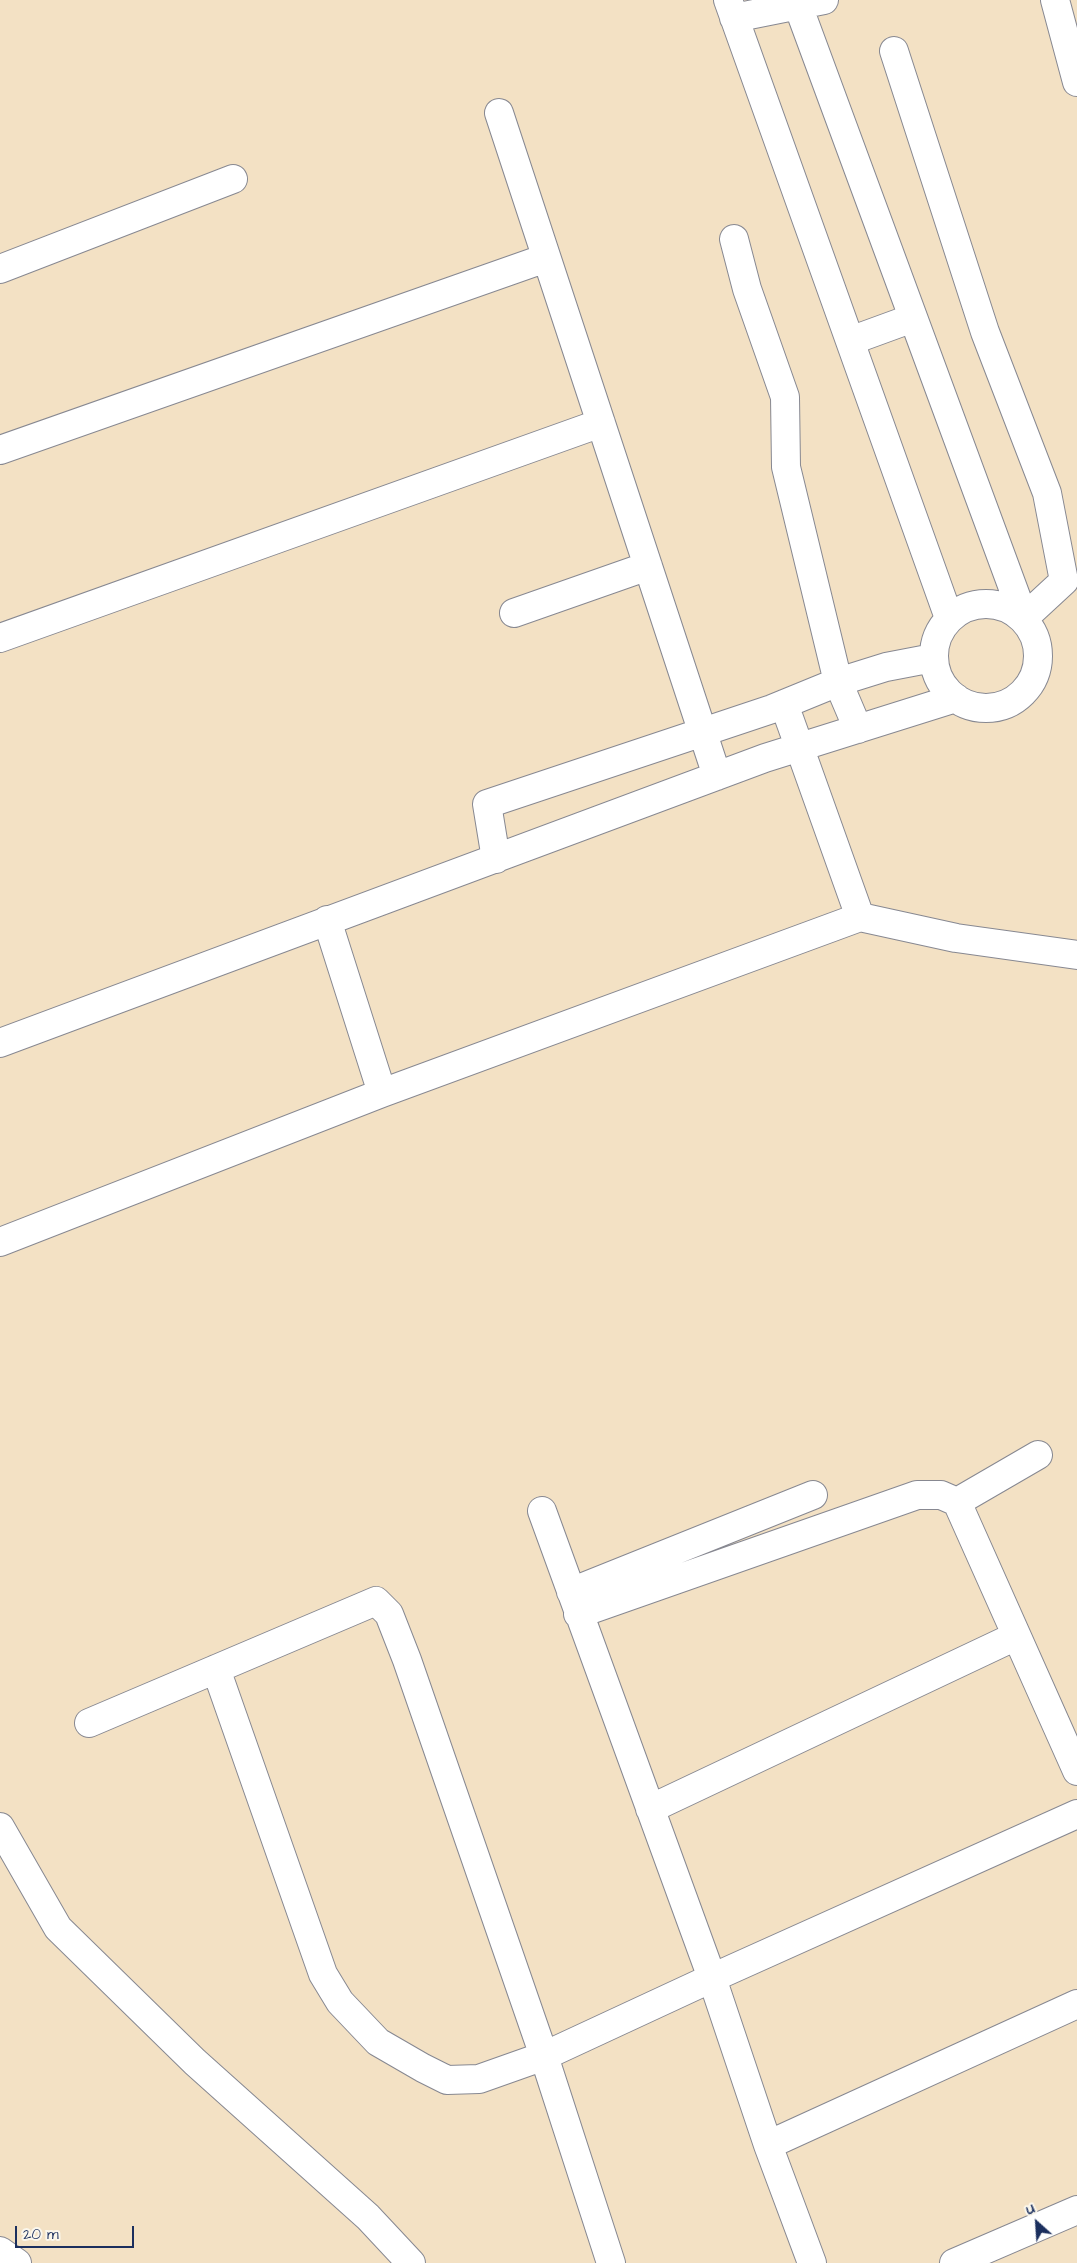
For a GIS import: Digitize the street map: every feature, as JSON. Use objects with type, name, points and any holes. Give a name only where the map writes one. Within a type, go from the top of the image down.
[{"type":"street","points":[[1055,0],[1077,82]]},
{"type":"street","points":[[949,618],[731,9],[806,2],[913,318],[1024,618],[1036,637],[1039,659],[1033,680],[1018,697],[998,707],[976,708],[956,698],[940,681],[933,658],[937,636],[949,618],[972,604],[982,604],[1000,605],[1024,618]]},
{"type":"street","points":[[894,51],[985,332],[1046,493],[1064,582],[1024,618]]},
{"type":"street","points":[[499,113],[717,776]]},
{"type":"street","points":[[0,269],[233,179]]},
{"type":"street","points":[[734,239],[747,289],[785,397],[786,467],[838,682],[858,729]]},
{"type":"street","points":[[0,450],[546,258]]},
{"type":"street","points":[[850,341],[913,318]]},
{"type":"street","points":[[0,638],[601,423]]},
{"type":"street","points":[[514,613],[648,566]]},
{"type":"street","points":[[496,859],[487,804],[784,704],[838,682],[886,667],[933,658]]},
{"type":"street","points":[[0,1043],[799,746],[956,698]]},
{"type":"street","points":[[784,704],[860,917]]},
{"type":"street","points":[[0,1242],[382,1093],[860,917],[956,938],[1077,955]]},
{"type":"street","points":[[327,920],[382,1093]]},
{"type":"street","points":[[957,1502],[1038,1455]]},
{"type":"street","points":[[575,1603],[813,1495]]},
{"type":"street","points":[[575,1603],[918,1495],[941,1495],[957,1502],[1077,1771]]},
{"type":"street","points":[[542,1511],[712,1978],[768,2145],[812,2263]]},
{"type":"street","points":[[89,1723],[376,1601],[389,1614],[407,1660],[544,2056],[611,2263]]},
{"type":"street","points":[[650,1809],[1016,1636]]},
{"type":"street","points":[[216,1669],[323,1974],[340,2002],[378,2042],[448,2080],[478,2079],[544,2056],[712,1978],[1077,1814]]},
{"type":"street","points":[[0,1827],[58,1928],[195,2062],[368,2217],[411,2263]]},
{"type":"street","points":[[768,2145],[1077,2004]]},
{"type":"street","points":[[954,2263],[1077,2210]]},
{"type":"street","points":[[0,2251],[17,2263]]}]
